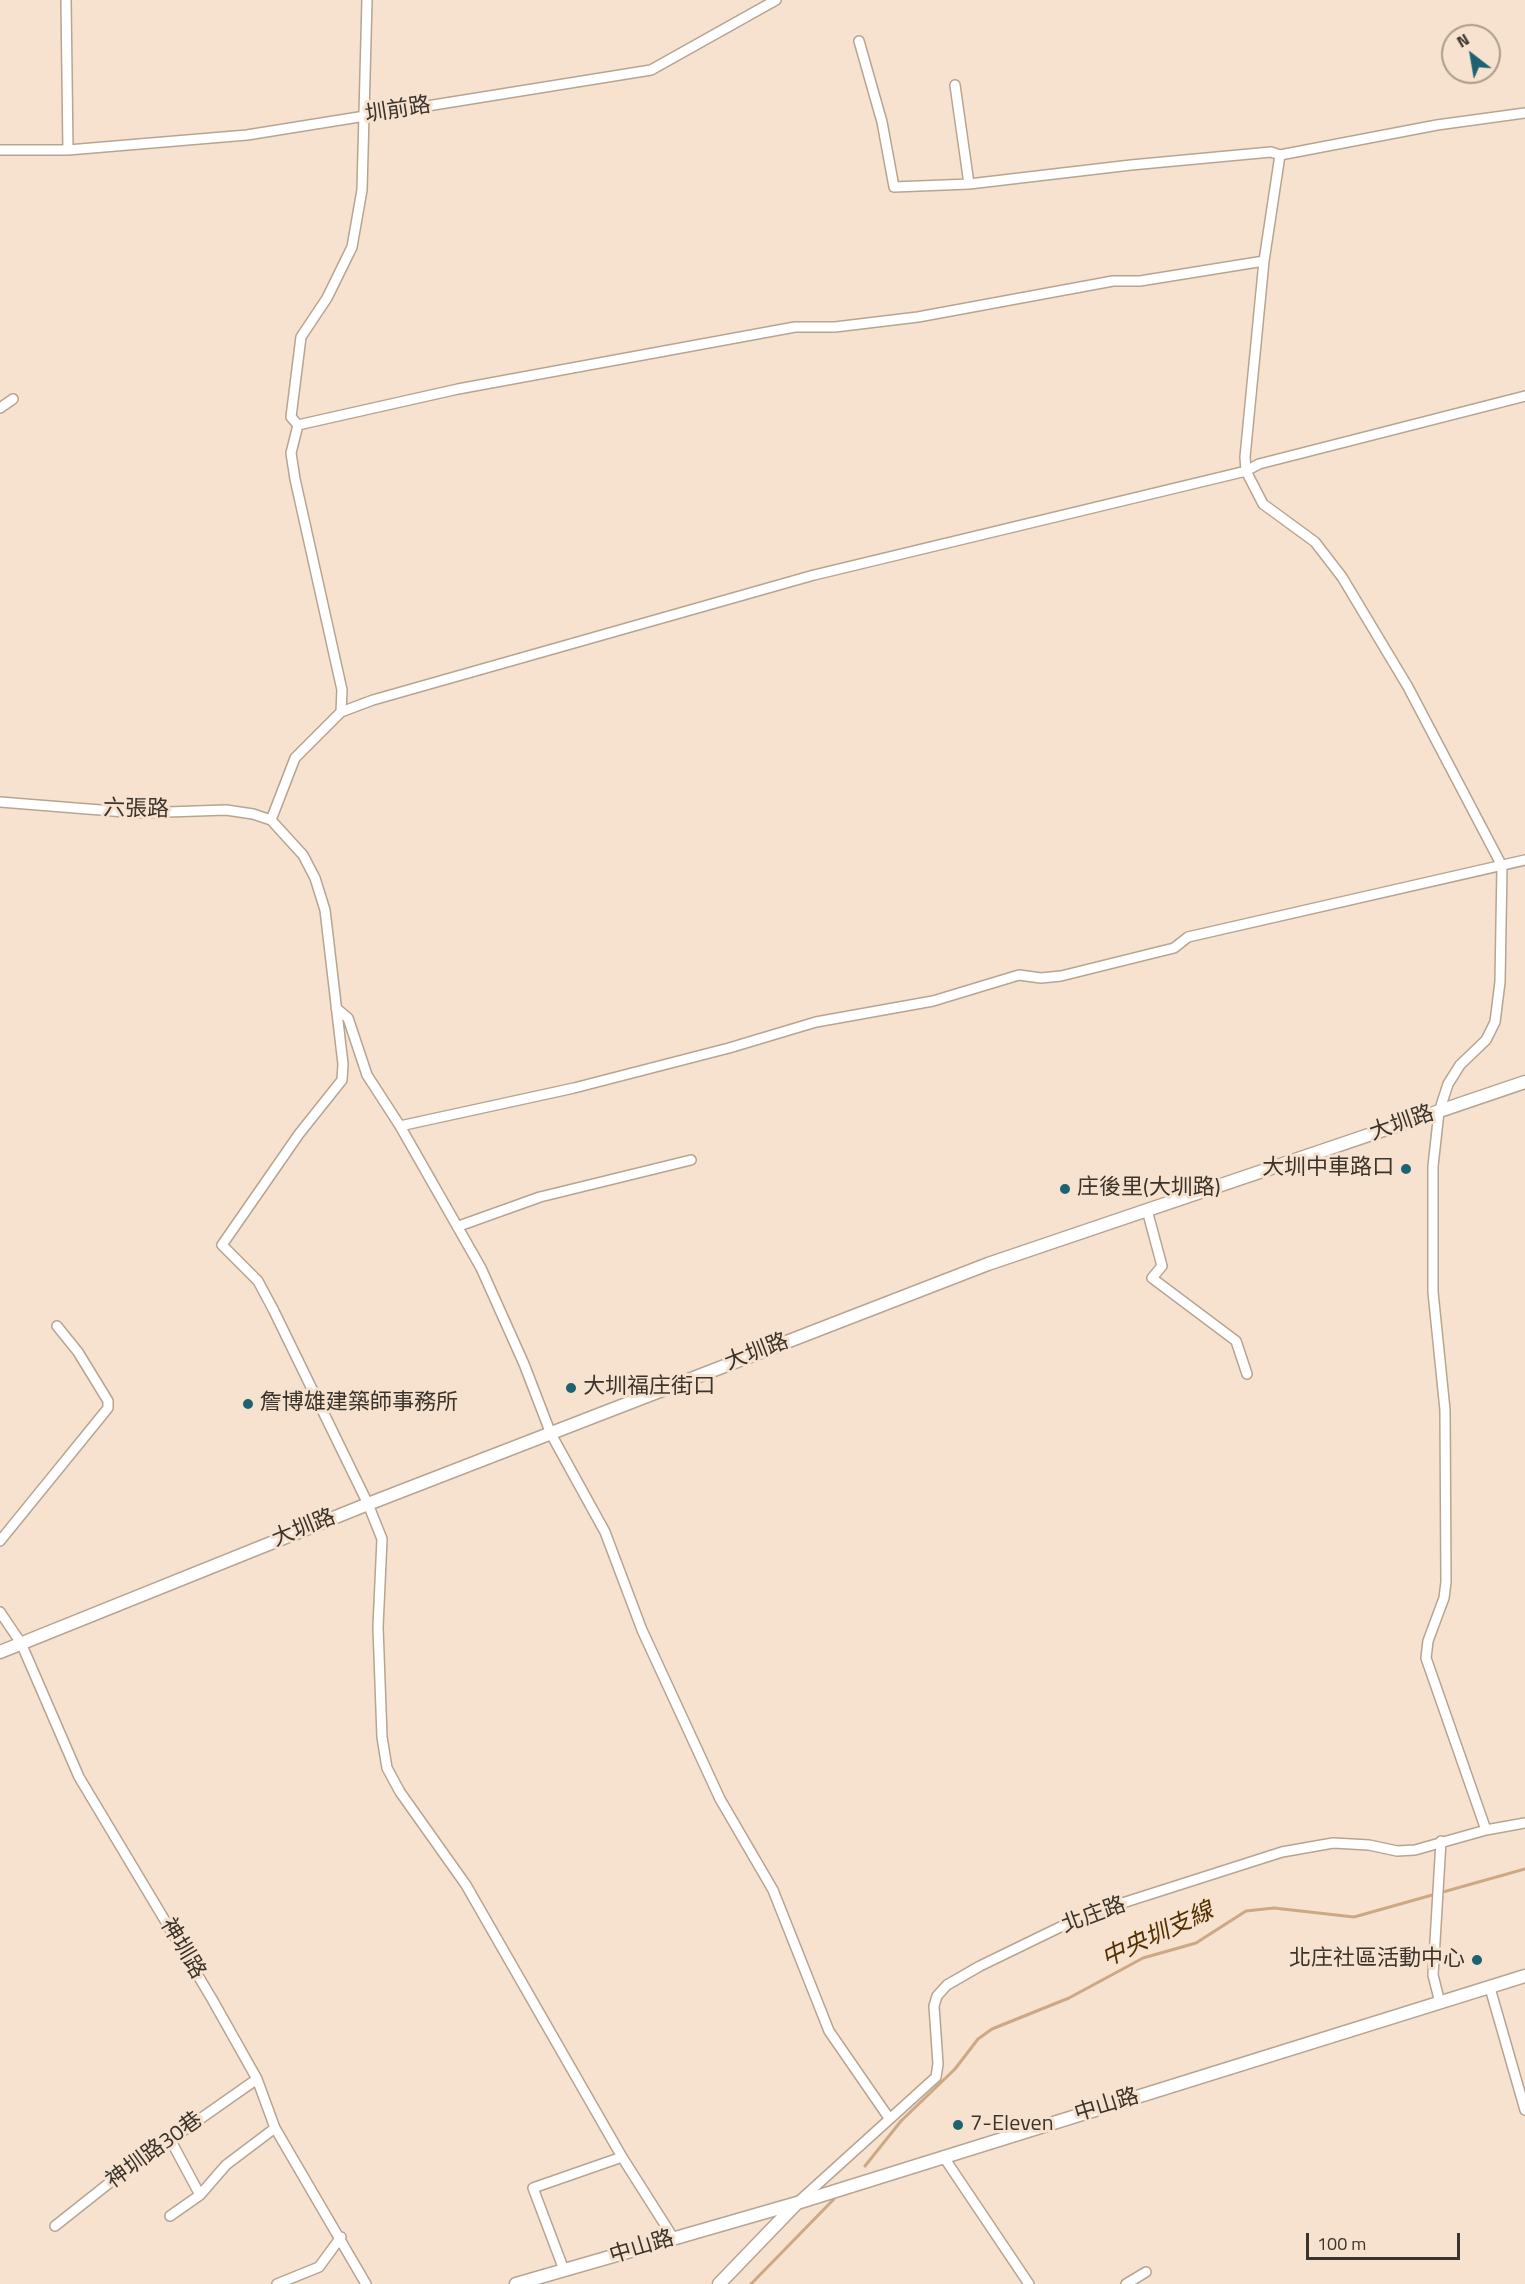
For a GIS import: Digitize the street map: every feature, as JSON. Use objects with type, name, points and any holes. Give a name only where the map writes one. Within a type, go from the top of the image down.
[{"type":"street","points":[[66,0],[68,150]]},
{"type":"street","points":[[298,425],[291,417],[302,337],[327,298],[352,247],[362,190],[367,0]]},
{"type":"street","name":"圳前路","points":[[0,150],[68,150],[247,135],[651,70],[776,0]]},
{"type":"street","points":[[859,41],[882,122],[894,187],[969,184],[1131,165],[1271,152],[1280,154],[1525,113]]},
{"type":"street","points":[[955,85],[969,184]]},
{"type":"street","points":[[1280,154],[1264,261],[1245,457],[1246,471],[1263,504],[1315,542],[1342,577],[1408,687],[1502,867],[1500,982],[1495,1022],[1486,1040],[1451,1077],[1439,1112],[1433,1166],[1433,1292],[1445,1410],[1446,1582],[1444,1598],[1428,1641],[1426,1658],[1486,1830]]},
{"type":"street","points":[[298,425],[458,388],[795,327],[835,327],[918,317],[1113,281],[1140,281],[1264,261]]},
{"type":"street","points":[[674,2239],[622,2157],[466,1885],[400,1792],[387,1768],[382,1737],[378,1624],[382,1539],[368,1504],[258,1281],[222,1245],[299,1134],[342,1080],[343,1064],[324,910],[315,878],[303,855],[271,820],[296,759],[341,712],[373,700],[814,575],[1246,471],[1259,464],[1525,396]]},
{"type":"street","points":[[0,408],[13,399]]},
{"type":"street","points":[[298,425],[291,453],[292,462],[342,690],[341,712]]},
{"type":"street","name":"六張路","points":[[0,802],[138,813],[226,810],[271,820]]},
{"type":"street","points":[[400,1125],[574,1088],[729,1048],[816,1022],[933,1001],[1019,975],[1041,978],[1061,976],[1174,948],[1188,937],[1525,860]]},
{"type":"street","points":[[336,1008],[348,1018],[367,1075],[400,1125],[459,1226],[511,1335],[551,1434],[605,1532],[642,1630],[720,1800],[773,1890],[829,2031],[889,2118]]},
{"type":"street","name":"大圳路","points":[[0,1652],[368,1504],[988,1264],[1525,1082]]},
{"type":"street","points":[[459,1226],[540,1197],[691,1160]]},
{"type":"street","points":[[1147,1210],[1162,1266],[1152,1278],[1236,1341],[1247,1374]]},
{"type":"street","points":[[0,1541],[108,1408],[108,1401],[78,1352],[57,1326]]},
{"type":"street","name":"神圳路","points":[[0,1612],[21,1643],[79,1778],[257,2079],[275,2128],[341,2237],[366,2284]]},
{"type":"street","name":"北庄路","points":[[797,2203],[936,2077],[938,2064],[934,2006],[937,1996],[947,1985],[980,1966],[1085,1915],[1282,1852],[1333,1843],[1369,1845],[1397,1851],[1415,1850],[1486,1830],[1525,1823]]},
{"type":"street","points":[[1440,2003],[1433,1975],[1442,1841]]},
{"type":"street","name":"中山路","points":[[516,2284],[797,2203],[1525,1976]]},
{"type":"street","points":[[1490,1988],[1525,2110]]},
{"type":"street","name":"神圳路30巷","points":[[55,2226],[95,2193],[257,2079]]},
{"type":"street","points":[[170,2216],[200,2194],[226,2165],[275,2128]]},
{"type":"street","points":[[171,2141],[200,2194]]},
{"type":"street","points":[[943,2156],[1029,2284]]},
{"type":"street","points":[[564,2270],[533,2188],[622,2157]]},
{"type":"street","points":[[719,2284],[797,2203]]},
{"type":"street","points":[[277,2284],[319,2267],[341,2237]]},
{"type":"street","points":[[1126,2284],[1146,2272]]},
{"type":"waterway","name":"中央圳支線","points":[[865,2166],[901,2121],[955,2069],[978,2039],[992,2029],[1069,1998],[1143,1958],[1196,1943],[1246,1911],[1274,1908],[1354,1917],[1525,1869]]},
{"type":"waterway","name":"中央圳支線","points":[[751,2284],[834,2199]]},
{"type":"place","name":"大圳中車路口","points":[[1406,1169]]},
{"type":"place","name":"庄後里(大圳路)","points":[[1065,1189]]},
{"type":"place","name":"大圳福庄街口","points":[[571,1388]]},
{"type":"place","name":"詹博雄建築師事務所","points":[[248,1404]]},
{"type":"place","name":"北庄社區活動中心","points":[[1477,1960]]},
{"type":"place","name":"7-Eleven","points":[[958,2125]]}]
